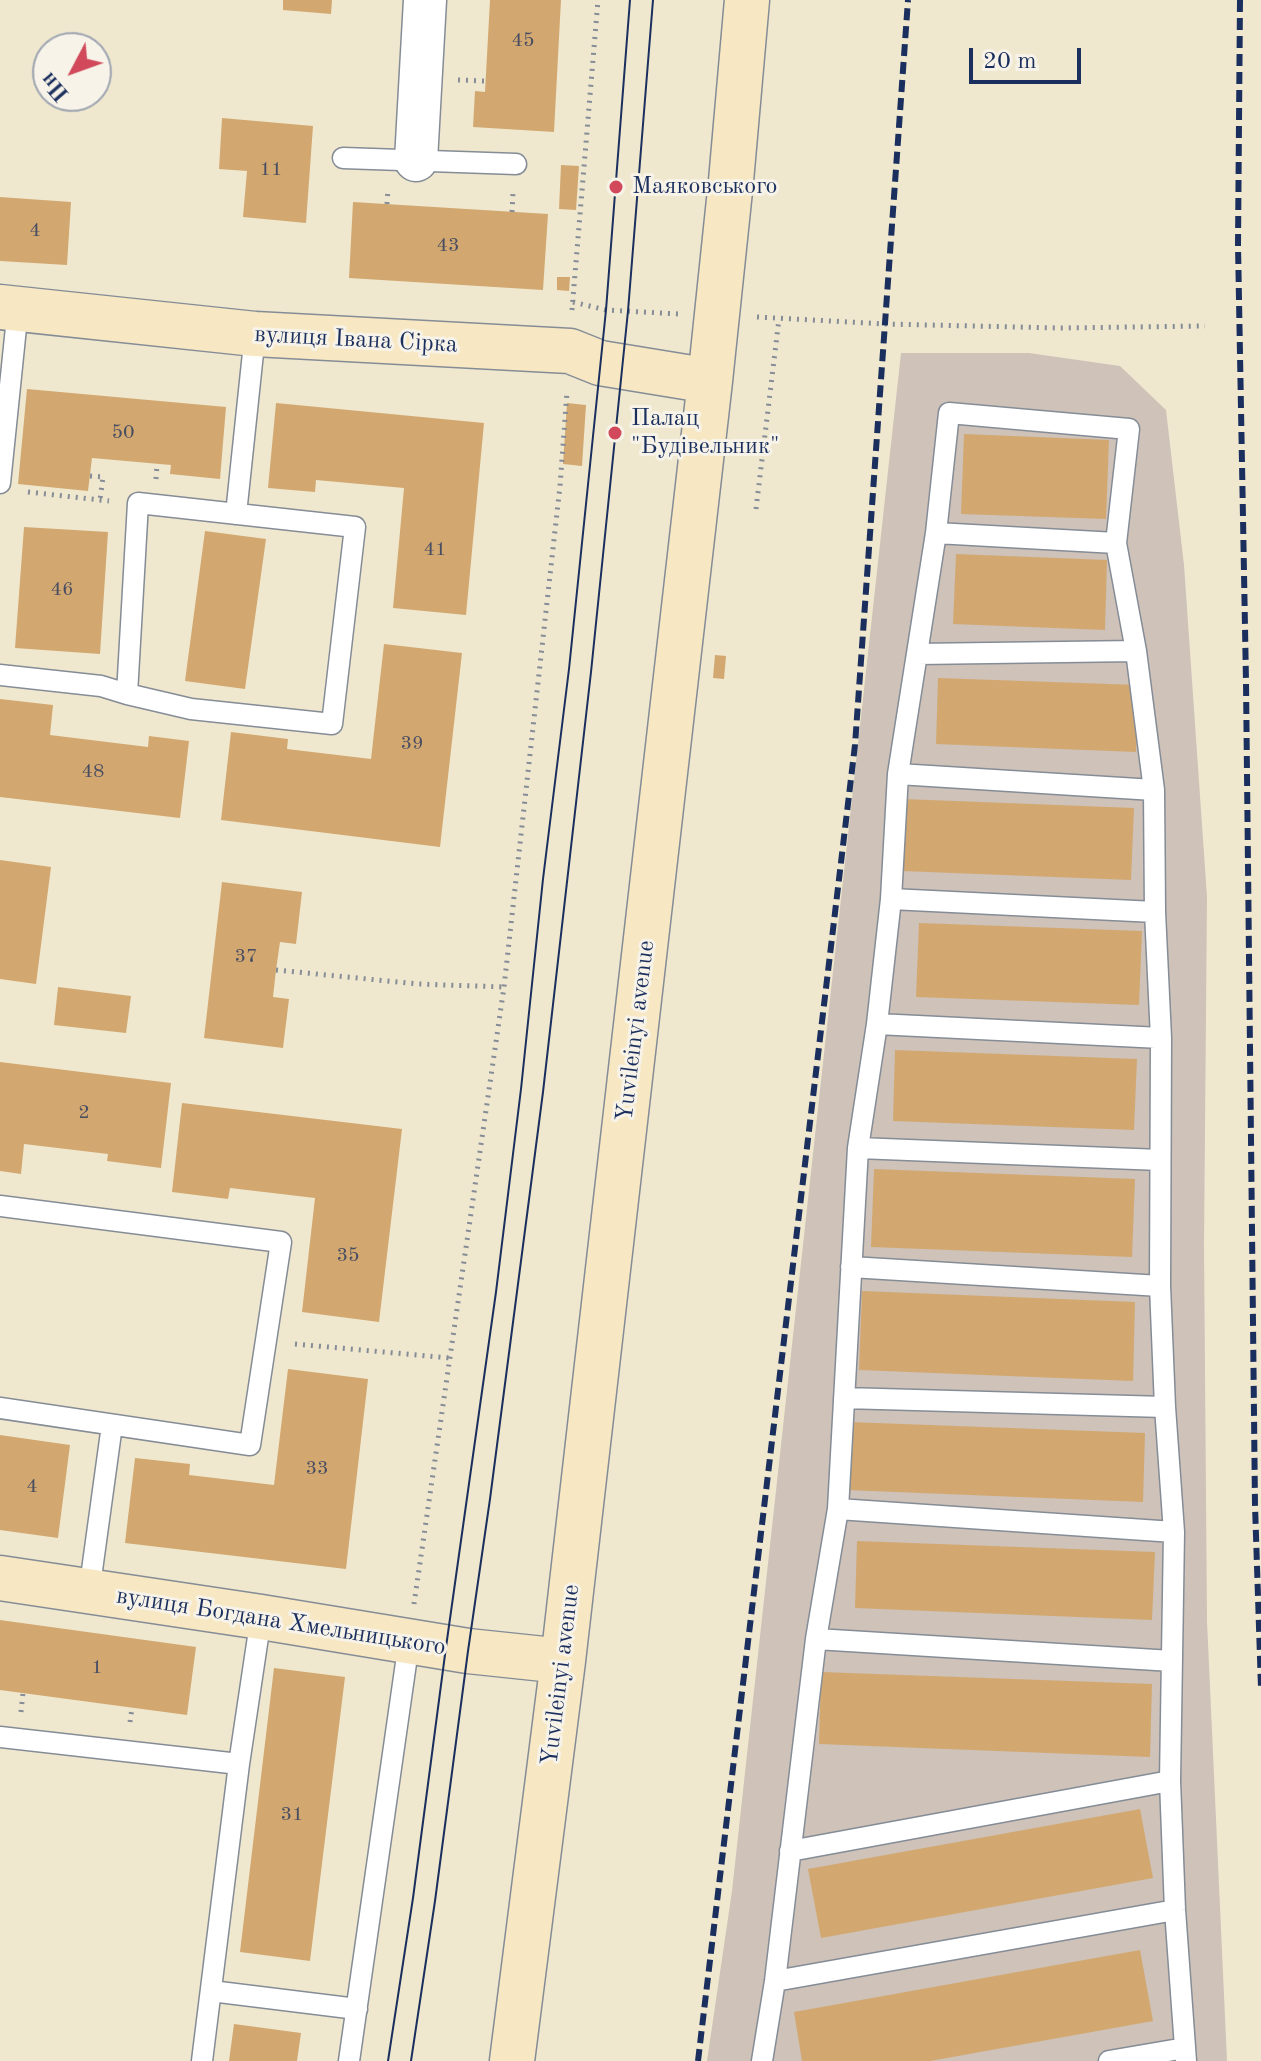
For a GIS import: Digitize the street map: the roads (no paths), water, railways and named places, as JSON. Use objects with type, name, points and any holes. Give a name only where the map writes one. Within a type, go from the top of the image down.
[{"type":"main road","name":"Yuvileinyi avenue","points":[[512,2061],[563,1661],[718,315],[747,0]]},
{"type":"main road","name":"вулиця Івана Сірка","points":[[9,308],[255,334],[570,351],[600,363],[710,381]]},
{"type":"main road","name":"вулиця Богдана Хмельницького","points":[[0,1578],[468,1651],[563,1661]]},
{"type":"street","points":[[416,160],[425,0]]},
{"type":"lane","points":[[343,158],[516,164]]},
{"type":"lane","points":[[7,487],[9,308]]},
{"type":"lane","points":[[236,514],[255,334]]},
{"type":"lane","points":[[762,2061],[775,1981],[816,1639],[838,1509],[858,1148],[877,1024],[891,899],[898,774],[936,533],[949,413],[1129,429],[1116,543],[1136,651],[1154,790],[1155,912],[1161,1038],[1160,1286],[1174,1532],[1170,1781],[1185,2055],[1109,2061]]},
{"type":"lane","points":[[0,675],[101,686],[127,694],[191,709],[332,724],[355,527],[138,503],[127,694]]},
{"type":"lane","points":[[936,533],[1116,543]]},
{"type":"lane","points":[[917,654],[1136,651]]},
{"type":"lane","points":[[898,774],[1154,790]]},
{"type":"lane","points":[[891,899],[1155,912]]},
{"type":"lane","points":[[877,1024],[1161,1038]]},
{"type":"lane","points":[[858,1148],[1160,1160]]},
{"type":"lane","points":[[0,1206],[281,1242],[250,1445],[0,1408]]},
{"type":"lane","points":[[851,1267],[1160,1286]]},
{"type":"lane","points":[[844,1398],[1165,1407]]},
{"type":"lane","points":[[89,1592],[112,1425]]},
{"type":"lane","points":[[838,1509],[1174,1532]]},
{"type":"lane","points":[[202,2061],[239,1764],[261,1617]]},
{"type":"lane","points":[[816,1639],[1172,1661]]},
{"type":"lane","points":[[349,2061],[409,1642]]},
{"type":"lane","points":[[0,1737],[239,1764]]},
{"type":"lane","points":[[790,1851],[1170,1781]]},
{"type":"lane","points":[[775,1981],[1175,1910]]},
{"type":"lane","points":[[211,1991],[357,2009]]},
{"type":"tram line","points":[[388,2061],[496,1292],[521,1089],[606,310],[630,0]]},
{"type":"tram line","points":[[411,2061],[490,1499],[543,1092],[628,311],[653,0]]},
{"type":"railway","points":[[698,2061],[855,745],[908,0]]},
{"type":"railway","points":[[1240,0],[1238,245],[1255,1505],[1261,1688]]},
{"type":"place","name":"Маяковського","points":[[616,187]]},
{"type":"place","name":"Палац \"Будівельник\"","points":[[615,433]]}]
